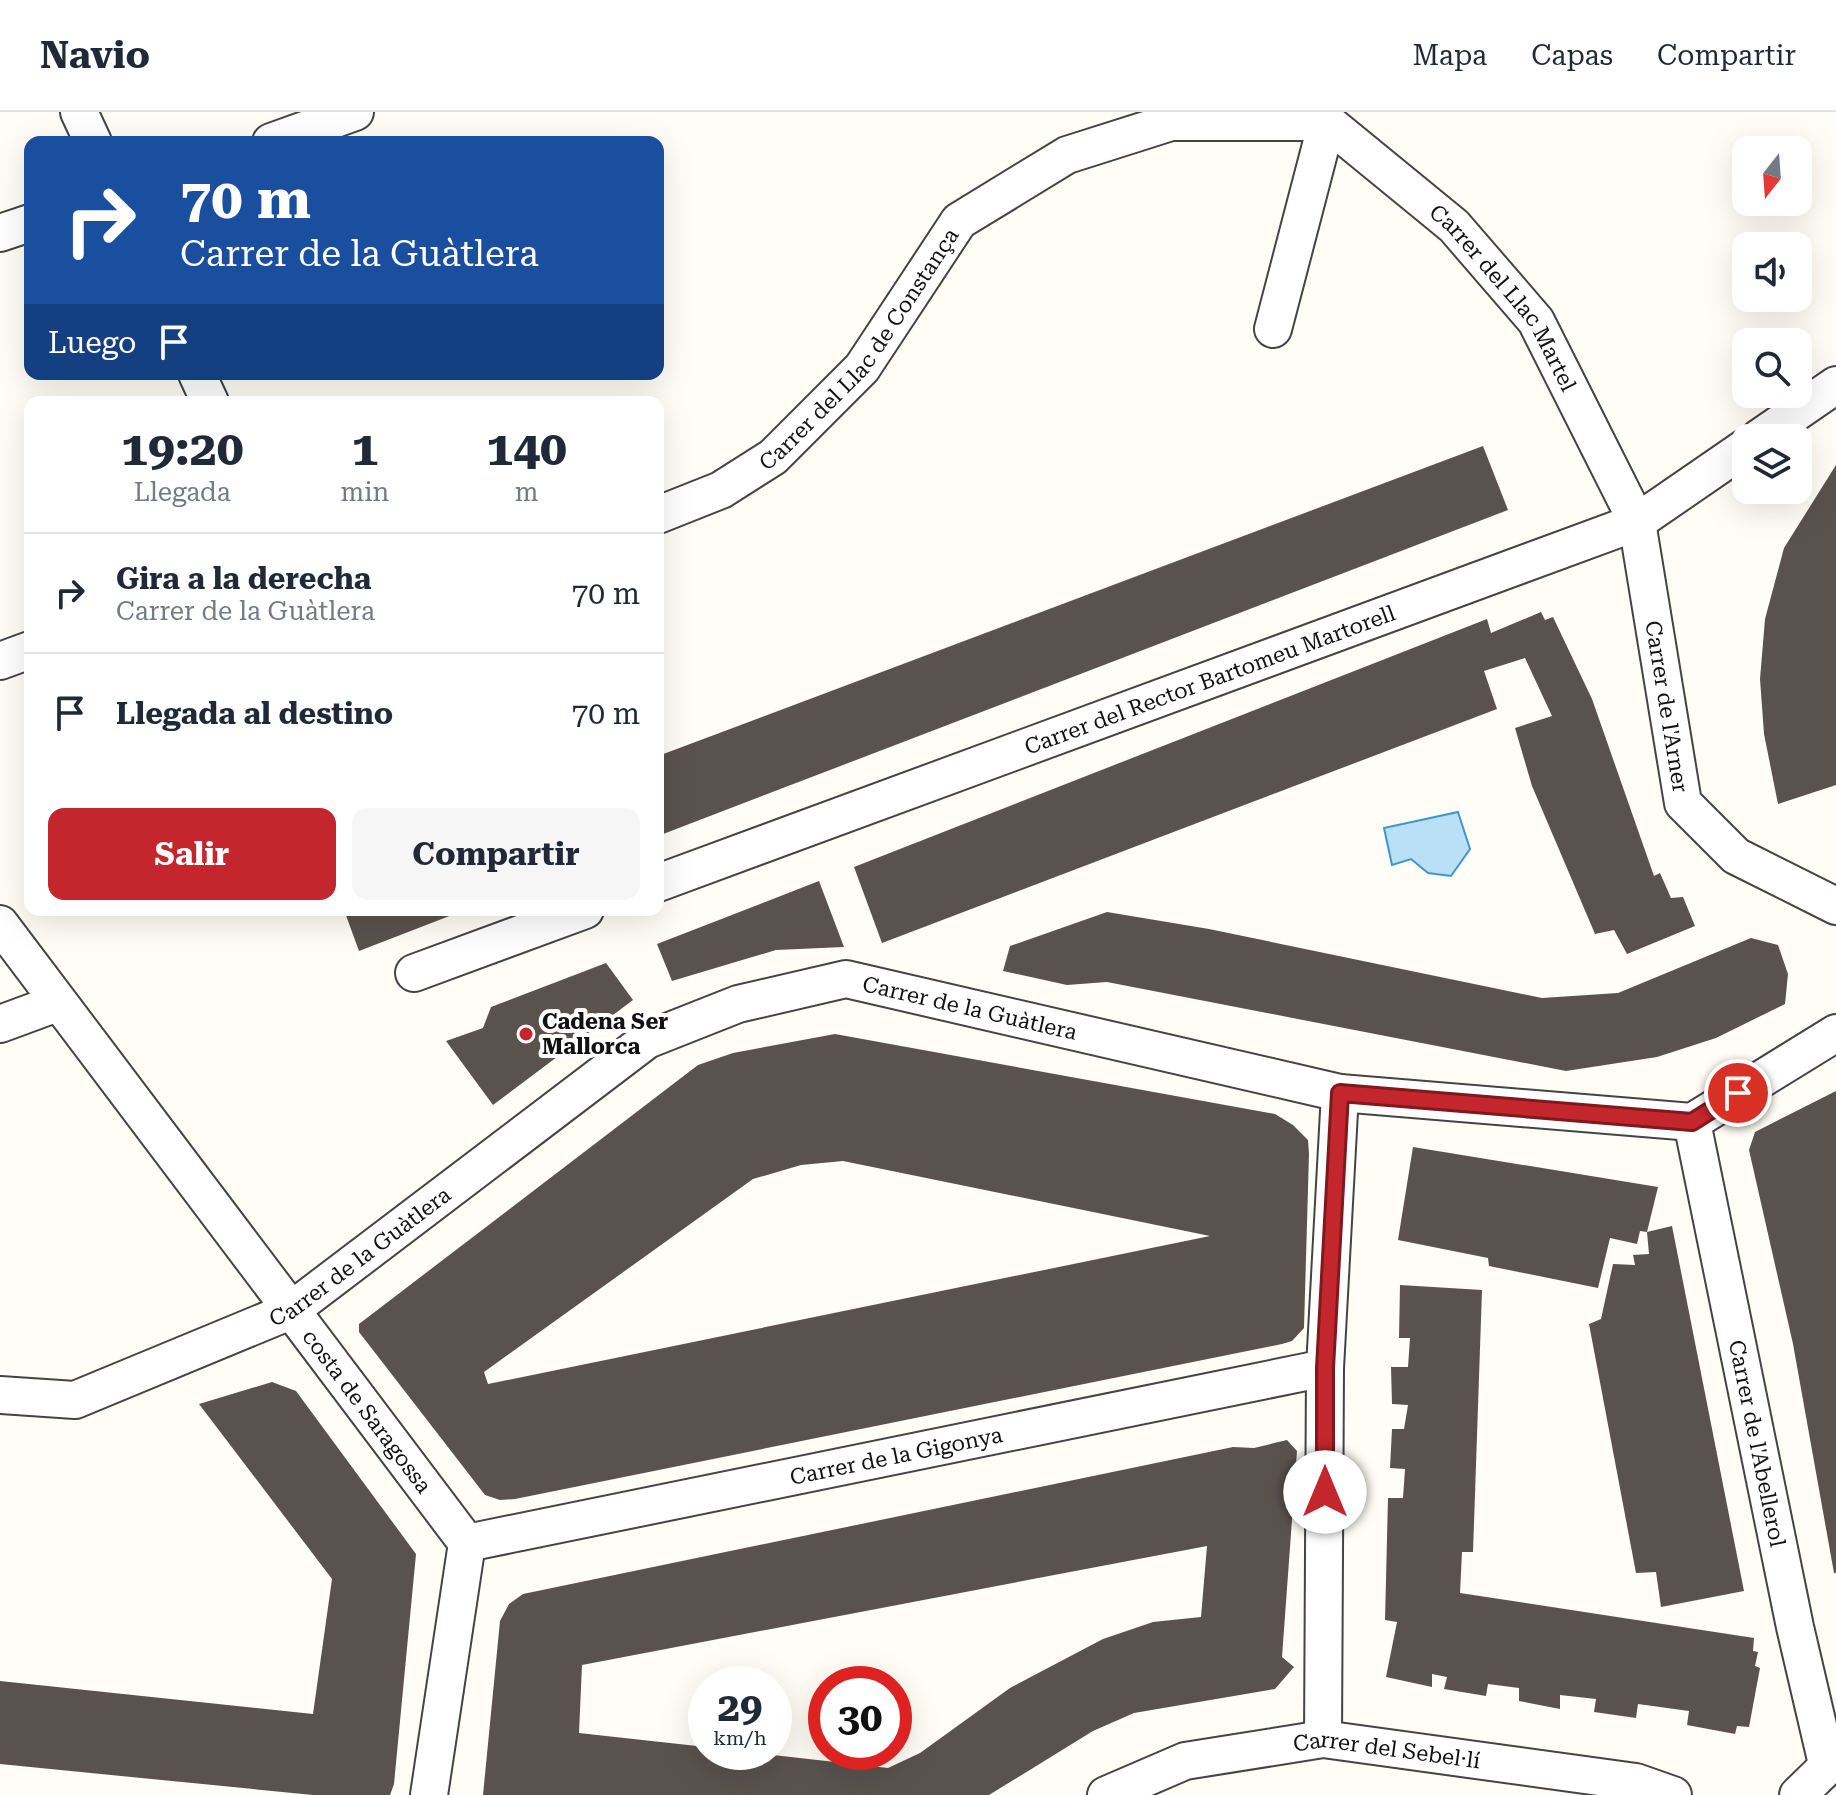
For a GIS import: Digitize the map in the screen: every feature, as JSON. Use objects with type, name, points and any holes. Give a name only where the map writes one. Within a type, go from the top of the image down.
[{"type":"street","points":[[79,112],[90,136]]},
{"type":"street","points":[[288,136],[355,112]]},
{"type":"street","points":[[1273,329],[1326,117]]},
{"type":"street","name":"Carrer del Llac de Constança","points":[[664,513],[721,490],[773,457],[862,368],[959,221],[1067,155],[1171,122],[1326,117]]},
{"type":"street","name":"Carrer del Llac Martel","points":[[1326,117],[1454,226],[1536,321],[1637,522]]},
{"type":"street","points":[[0,233],[24,225]]},
{"type":"street","points":[[1779,424],[1836,385]]},
{"type":"street","name":"Carrer del Rector Bartomeu Martorell","points":[[664,881],[1637,522],[1732,457]]},
{"type":"street","name":"Carrer de l'Arner","points":[[1637,522],[1683,803],[1736,856],[1836,906]]},
{"type":"street","points":[[0,661],[24,652]]},
{"type":"street","points":[[414,973],[569,916]]},
{"type":"street","name":"costa de Saragossa","points":[[0,924],[467,1543]]},
{"type":"street","name":"Carrer de la Guàtlera","points":[[0,1395],[75,1400],[290,1311],[647,1040],[738,1004],[846,979],[1340,1093],[1692,1122]]},
{"type":"street","points":[[0,1024],[57,1003]]},
{"type":"street","points":[[1692,1122],[1834,1030]]},
{"type":"street","points":[[1323,1739],[1325,1368],[1340,1093]]},
{"type":"street","name":"Carrer de l'Abellerol","points":[[1692,1122],[1795,1627],[1832,1761]]},
{"type":"street","name":"Carrer de la Gigonya","points":[[467,1543],[1325,1368]]},
{"type":"street","points":[[429,1795],[467,1543]]},
{"type":"street","name":"Carrer del Sebel·lí","points":[[1106,1795],[1185,1761],[1323,1739],[1636,1782],[1673,1795]]},
{"type":"street","points":[[1798,1795],[1832,1761]]},
{"type":"water","points":[[1458,812],[1470,849],[1451,876],[1428,873],[1411,859],[1392,865],[1384,828]]},
{"type":"building","points":[[1483,446],[1508,510],[664,834],[664,754]]},
{"type":"building","points":[[1836,465],[1836,785],[1778,804],[1764,734],[1760,679],[1765,619],[1784,548]]},
{"type":"building","points":[[1541,612],[1545,620],[1553,617],[1592,699],[1654,876],[1660,873],[1671,898],[1683,897],[1695,926],[1627,954],[1614,930],[1595,934],[1532,786],[1515,728],[1552,716],[1525,658],[1484,671],[1497,709],[882,943],[854,867],[1487,619],[1491,633]]},
{"type":"building","points":[[819,881],[844,947],[776,950],[672,981],[657,944]]},
{"type":"building","points":[[1107,912],[1209,929],[1542,998],[1618,993],[1751,938],[1778,945],[1788,974],[1785,1004],[1716,1038],[1657,1057],[1566,1071],[1107,982],[1067,985],[1003,971],[1010,946]]},
{"type":"building","points":[[346,916],[449,916],[359,951]]},
{"type":"building","name":"Cadena Ser Mallorca","points":[[606,963],[633,1000],[493,1105],[446,1041],[483,1028],[491,1007]]},
{"type":"building","points":[[835,1034],[1275,1114],[1293,1125],[1308,1140],[1304,1328],[1292,1341],[1282,1344],[515,1499],[500,1500],[485,1495],[359,1332],[359,1324],[698,1065],[733,1053]],"holes":[[[843,1161],[1210,1236],[488,1384],[484,1372],[753,1179],[801,1165]]]},
{"type":"building","points":[[1836,1091],[1834,1573],[1793,1344],[1749,1150],[1755,1132]]},
{"type":"building","points":[[1413,1147],[1658,1187],[1647,1232],[1640,1231],[1637,1244],[1610,1238],[1598,1288],[1489,1266],[1488,1258],[1398,1240]]},
{"type":"building","points":[[1672,1226],[1744,1591],[1661,1607],[1656,1572],[1636,1573],[1589,1324],[1601,1319],[1613,1264],[1635,1265],[1633,1255],[1649,1254],[1647,1232]]},
{"type":"building","points":[[1400,1285],[1482,1290],[1473,1552],[1462,1552],[1460,1593],[1754,1638],[1753,1651],[1758,1652],[1755,1666],[1760,1668],[1749,1727],[1737,1726],[1735,1734],[1687,1725],[1689,1711],[1638,1704],[1636,1718],[1594,1712],[1596,1699],[1560,1695],[1560,1709],[1519,1701],[1519,1688],[1488,1684],[1486,1696],[1444,1689],[1447,1677],[1432,1674],[1432,1687],[1386,1677],[1397,1622],[1385,1620],[1388,1498],[1403,1498],[1405,1469],[1390,1468],[1392,1429],[1404,1429],[1408,1405],[1392,1404],[1391,1367],[1408,1367],[1410,1338],[1399,1338]]},
{"type":"building","points":[[272,1382],[296,1391],[416,1554],[394,1784],[390,1795],[313,1795],[0,1764],[0,1681],[313,1714],[332,1579],[199,1404]]},
{"type":"building","points":[[1287,1440],[1297,1451],[1282,1657],[1294,1667],[1275,1689],[1134,1713],[1093,1731],[989,1795],[483,1795],[500,1621],[509,1604],[523,1594],[1233,1447],[1254,1448]],"holes":[[[1207,1546],[1201,1617],[1153,1622],[1103,1639],[1010,1688],[912,1757],[912,1770],[808,1770],[808,1759],[792,1757],[792,1770],[688,1770],[688,1745],[579,1733],[582,1665]]]},
{"type":"place","name":"Cadena Ser Mallorca","points":[[526,1034]]},
{"type":"route","points":[[1325,1492],[1325,1368],[1340,1093],[1692,1122],[1738,1093]]}]
